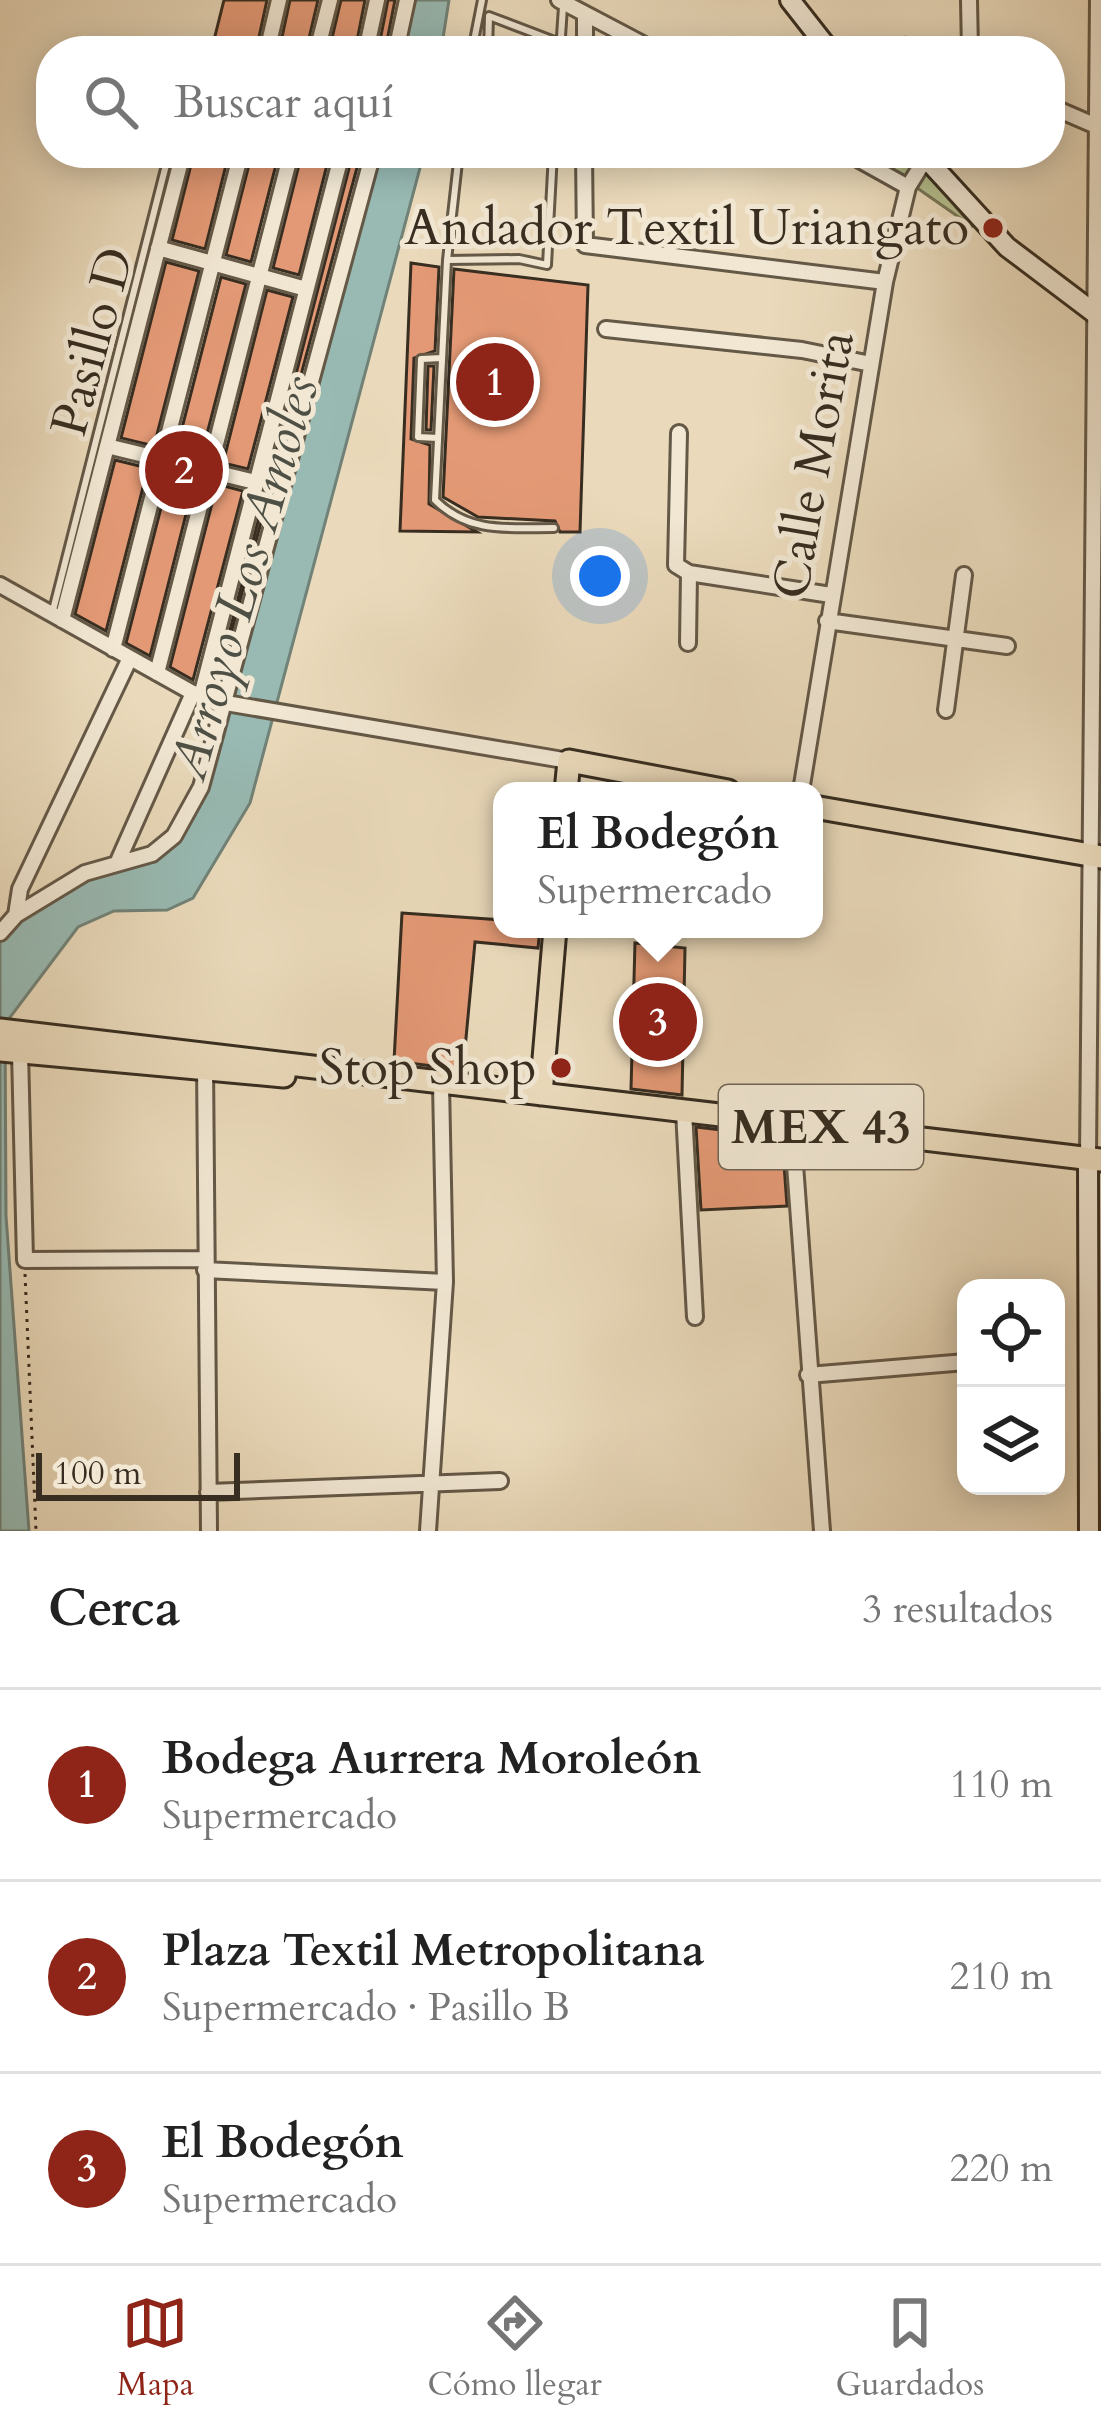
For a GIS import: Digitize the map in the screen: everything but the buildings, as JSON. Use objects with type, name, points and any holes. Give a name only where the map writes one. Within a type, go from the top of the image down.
[{"type":"main road","points":[[567,782],[569,761],[680,782]]},
{"type":"main road","points":[[823,809],[1096,856]]},
{"type":"main road","points":[[542,1094],[554,938]]},
{"type":"main road","name":"MEX 43","points":[[8,1043],[542,1094],[1095,1159]]},
{"type":"street","points":[[271,36],[279,0]]},
{"type":"street","points":[[321,36],[330,0]]},
{"type":"street","points":[[369,36],[377,0]]},
{"type":"street","points":[[399,36],[407,0]]},
{"type":"street","points":[[790,0],[818,36]]},
{"type":"street","points":[[969,0],[970,36]]},
{"type":"street","points":[[1089,1531],[1095,1159],[1098,0]]},
{"type":"street","points":[[561,1],[627,36]]},
{"type":"street","points":[[585,14],[585,36]]},
{"type":"street","points":[[1065,112],[1099,127]]},
{"type":"street","name":"Pasillo D","points":[[57,617],[179,168]]},
{"type":"street","points":[[113,649],[237,168]]},
{"type":"street","points":[[158,674],[287,168]]},
{"type":"street","points":[[119,859],[197,694],[338,168]]},
{"type":"street","points":[[0,933],[16,915],[119,859],[152,854],[174,836],[201,787],[369,168]]},
{"type":"street","points":[[584,168],[585,245],[885,282]]},
{"type":"street","points":[[874,168],[908,187]]},
{"type":"street","name":"Calle Morita","points":[[802,782],[885,282],[908,187],[917,168]]},
{"type":"street","points":[[934,168],[1006,247],[1097,316]]},
{"type":"street","points":[[158,248],[306,290]]},
{"type":"street","points":[[606,329],[802,350],[871,364]]},
{"type":"street","points":[[679,434],[676,565],[689,573],[831,596]]},
{"type":"street","points":[[107,446],[255,482]]},
{"type":"street","points":[[688,643],[689,573]]},
{"type":"street","points":[[946,710],[964,575]]},
{"type":"street","points":[[0,585],[158,674],[224,703],[569,761]]},
{"type":"street","points":[[827,621],[1007,646]]},
{"type":"street","points":[[16,915],[20,889],[130,658]]},
{"type":"street","points":[[8,1043],[25,1260],[205,1265],[446,1282]]},
{"type":"street","points":[[205,1062],[208,1531]]},
{"type":"street","points":[[428,1531],[446,1282],[441,1084]]},
{"type":"street","points":[[684,1111],[695,1317]]},
{"type":"street","points":[[792,1124],[822,1531]]},
{"type":"street","points":[[808,1375],[957,1363]]},
{"type":"street","points":[[208,1492],[500,1481]]},
{"type":"lane","points":[[475,36],[482,0]]},
{"type":"lane","points":[[560,36],[561,1]]},
{"type":"lane","points":[[488,36],[489,16],[535,36]]},
{"type":"lane","points":[[57,617],[165,168]]},
{"type":"lane","points":[[457,168],[447,260],[435,500],[454,520],[479,527],[554,528]]},
{"type":"lane","points":[[447,260],[518,259],[547,265],[552,168]]},
{"type":"lane","points":[[438,438],[418,437],[421,359],[442,358]]},
{"type":"path","points":[[25,1260],[36,1531]]},
{"type":"green space","points":[[888,168],[923,168],[973,227]]},
{"type":"water","points":[[408,0],[449,0],[443,36],[400,36]]},
{"type":"water","name":"Arroyo Los Amoles","points":[[370,168],[420,168],[250,803],[193,898],[167,910],[114,911],[78,927],[5,1024],[6,1216],[29,1531],[0,1531],[0,937],[83,877],[152,857],[206,788]]},
{"type":"place","name":"Andador Textil Uriangato","points":[[993,228]]},
{"type":"place","name":"Bodega Aurrera Moroleón","points":[[495,382]]},
{"type":"place","name":"Plaza Textil Metropolitana","points":[[184,470]]},
{"type":"place","name":"El Bodegón","points":[[658,1022]]},
{"type":"place","name":"Stop Shop","points":[[561,1068]]}]
